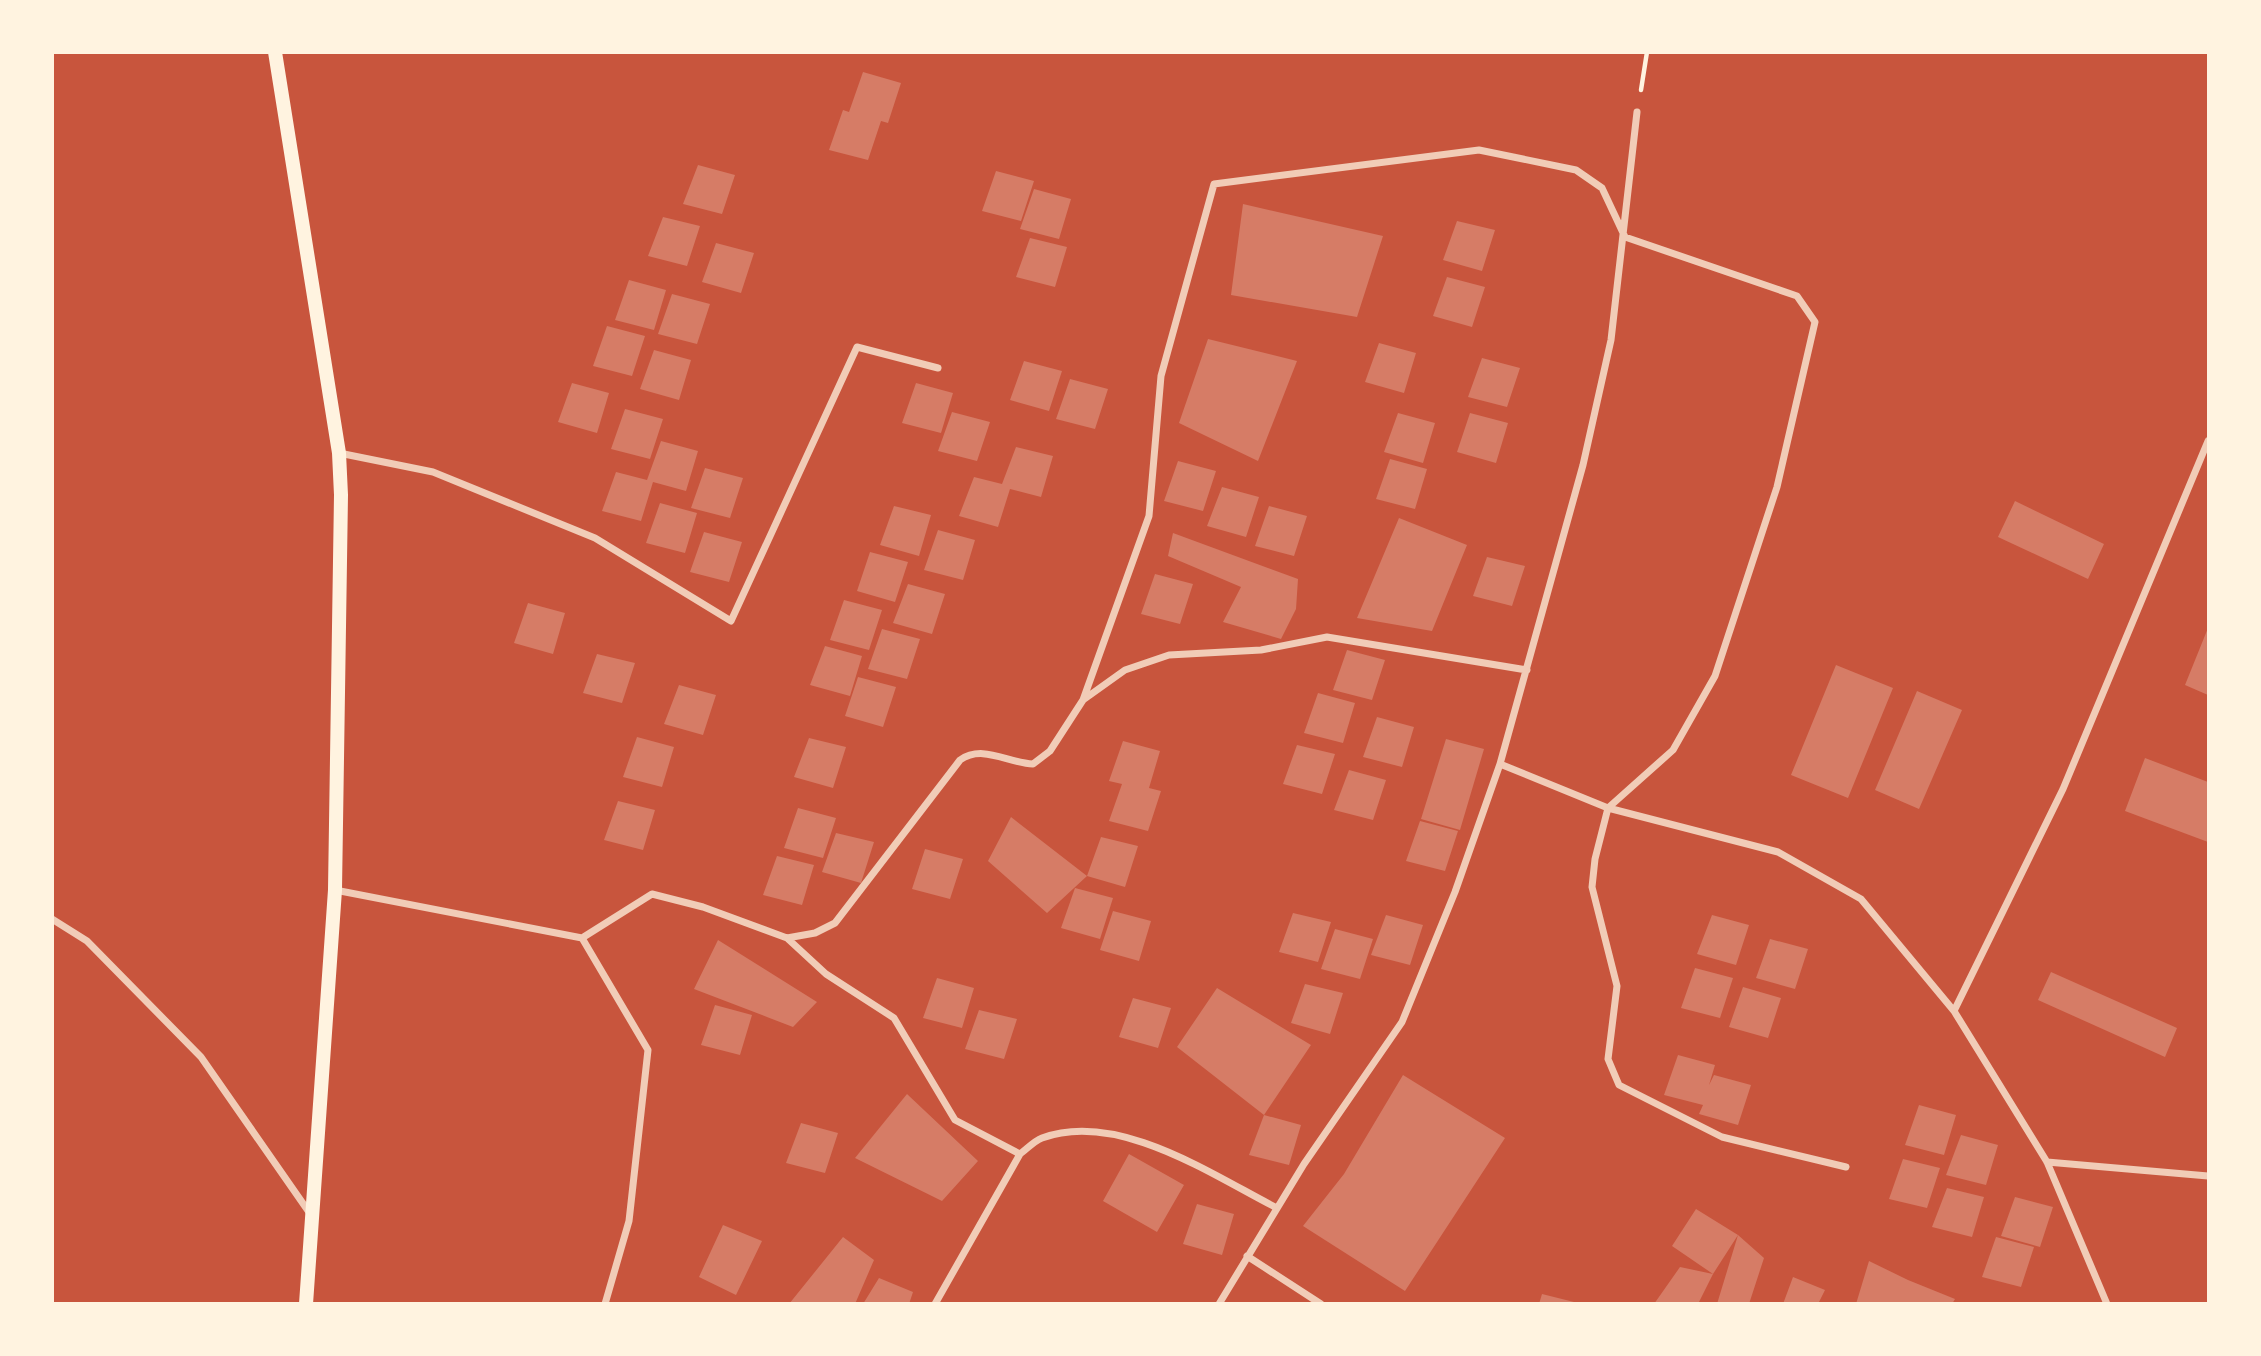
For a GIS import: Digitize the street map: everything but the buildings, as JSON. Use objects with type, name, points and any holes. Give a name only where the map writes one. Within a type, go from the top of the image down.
[{"type":"main road","points":[[275,52],[339,453],[341,591],[335,890],[306,1304]]},
{"type":"street","points":[[1219,1304],[1304,1164],[1402,1022],[1455,892],[1500,764],[1583,465],[1611,340],[1625,237],[1637,112]]},
{"type":"street","points":[[787,939],[815,933],[835,923],[960,760],[970,753],[982,752],[1015,764],[1033,764],[1050,751],[1083,700],[1149,516],[1161,376],[1214,184],[1479,150],[1576,170],[1602,188],[1625,237],[1797,296],[1815,322],[1777,487],[1716,676],[1673,750],[1608,808],[1595,859],[1592,887],[1617,986],[1608,1059],[1619,1085],[1722,1137],[1846,1167]]},
{"type":"street","points":[[339,453],[433,472],[594,538],[731,621],[857,347],[938,368]]},
{"type":"street","points":[[1954,1011],[2063,789],[2208,441]]},
{"type":"street","points":[[1083,700],[1125,670],[1169,655],[1261,650],[1327,637],[1527,670]]},
{"type":"street","points":[[1500,764],[1608,808],[1778,852],[1861,899],[1954,1011],[2047,1162],[2107,1304]]},
{"type":"street","points":[[335,890],[582,938],[652,894],[703,907],[787,939],[826,974],[894,1018],[955,1120],[1020,1154]]},
{"type":"street","points":[[52,919],[87,941],[201,1057],[313,1218]]},
{"type":"street","points":[[582,938],[648,1050],[629,1220],[606,1304]]},
{"type":"street","points":[[935,1304],[1020,1154],[1040,1139],[1070,1133],[1116,1135],[1152,1145],[1277,1208]]},
{"type":"street","points":[[2047,1162],[2208,1177]]},
{"type":"street","points":[[1247,1256],[1321,1304]]},
{"type":"path","points":[[1637,112],[1647,52]]}]
